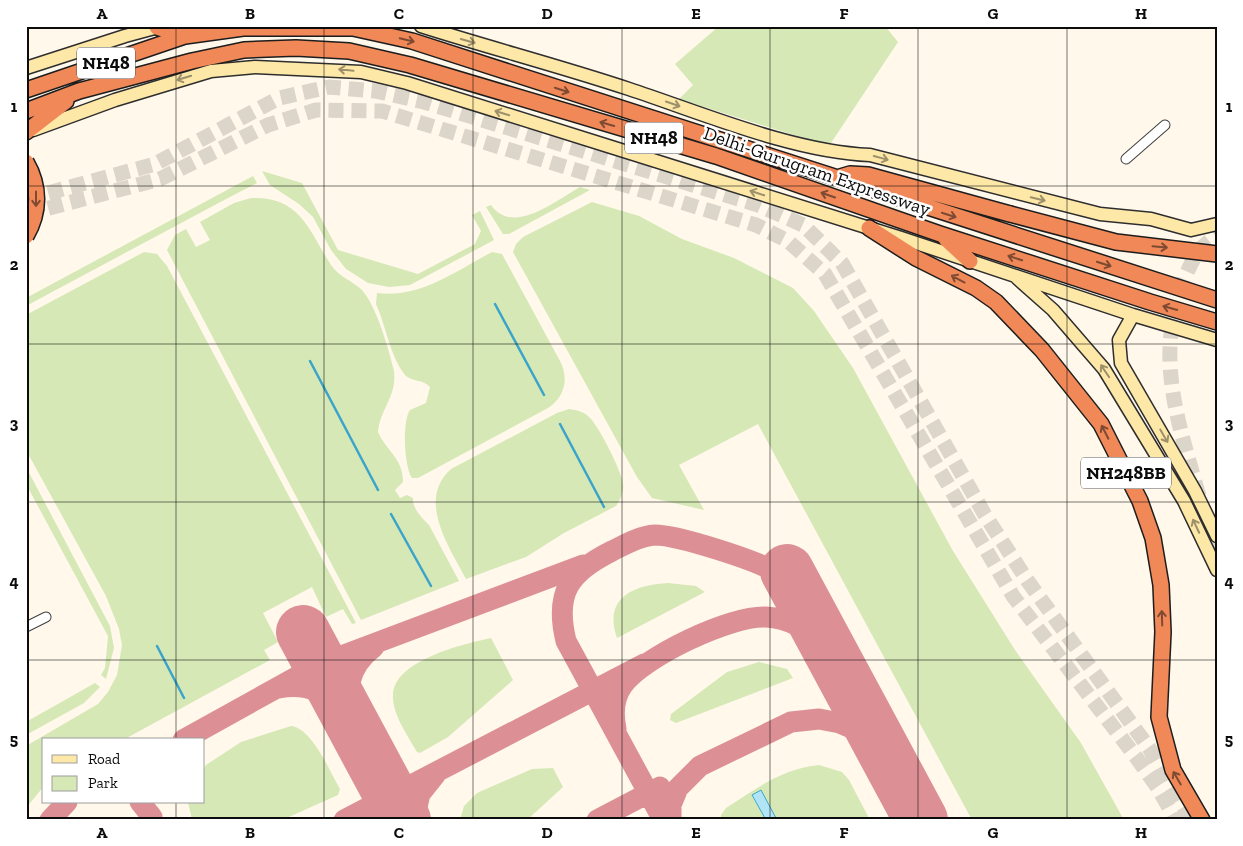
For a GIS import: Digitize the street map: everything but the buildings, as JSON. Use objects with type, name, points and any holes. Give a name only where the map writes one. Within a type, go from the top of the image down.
[{"type":"highway","points":[[160,27],[185,36]]},
{"type":"highway","name":"Delhi-Gurugram Expressway","points":[[185,36],[243,28],[353,28],[412,41],[1217,300]]},
{"type":"highway","name":"NH48","points":[[26,90],[185,36]]},
{"type":"highway","name":"Delhi-Gurugram Expressway","points":[[79,91],[192,60],[244,50],[296,48],[349,52],[410,65],[716,156],[940,234],[1217,322]]},
{"type":"highway","points":[[26,132],[79,91]]},
{"type":"highway","name":"NH48","points":[[26,112],[79,91]]},
{"type":"highway","points":[[26,162],[35,183],[37,204],[32,225],[26,236]]},
{"type":"highway","points":[[837,179],[850,174],[868,176],[1116,242],[1217,254]]},
{"type":"highway","points":[[885,233],[914,225]]},
{"type":"highway","name":"NH248BB","points":[[869,228],[916,258],[976,288],[996,302],[1042,350],[1101,424],[1140,501],[1153,538],[1161,585],[1163,632],[1159,716],[1173,770],[1202,820]]},
{"type":"highway","points":[[940,234],[970,261]]},
{"type":"main road","points":[[421,26],[590,76],[755,131],[839,154],[870,155],[1100,214],[1150,219],[1190,230],[1217,224]]},
{"type":"main road","points":[[26,68],[160,27]]},
{"type":"main road","points":[[26,132],[115,100],[211,71],[255,66],[339,70],[407,83],[885,233],[1133,315],[1217,340]]},
{"type":"main road","points":[[855,204],[869,228]]},
{"type":"main road","points":[[1012,274],[1053,310],[1104,369],[1184,501],[1217,570]]},
{"type":"main road","points":[[1133,315],[1119,340],[1121,363],[1195,491],[1217,536]]},
{"type":"street","points":[[1126,160],[1165,125]]},
{"type":"street","points":[[26,627],[46,617]]},
{"type":"green space","points":[[719,26],[885,26],[898,42],[829,146],[679,99],[693,85],[675,64]]},
{"type":"green space","points":[[262,171],[302,183],[338,250],[418,274],[475,244],[481,231],[472,215],[480,211],[494,240],[410,285],[389,287],[368,283],[346,269],[331,250],[313,217],[299,204],[270,185]]},
{"type":"green space","points":[[253,176],[257,183],[26,306],[26,298]]},
{"type":"green space","points":[[580,187],[590,190],[509,234],[503,234],[486,207],[491,205],[500,214],[522,217],[547,207]]},
{"type":"green space","points":[[251,198],[268,199],[282,203],[292,209],[309,228],[334,269],[361,289],[372,305],[394,371],[391,396],[379,424],[378,432],[400,467],[403,482],[395,490],[400,498],[407,495],[413,498],[416,509],[429,525],[459,581],[361,620],[167,250],[175,235],[186,229],[196,247],[210,240],[200,222],[234,203]]},
{"type":"green space","points":[[592,202],[639,216],[682,239],[734,258],[793,288],[814,311],[853,368],[953,551],[1015,650],[1081,743],[1124,820],[972,820],[758,424],[679,465],[704,510],[652,498],[637,477],[513,252],[516,244],[523,237]]},
{"type":"green space","points":[[144,252],[157,254],[167,266],[356,623],[352,624],[343,609],[326,617],[312,587],[263,613],[278,642],[264,650],[270,660],[127,738],[42,738],[42,788],[26,808],[26,746],[98,704],[108,692],[117,675],[122,645],[119,629],[106,596],[26,450],[26,315]]},
{"type":"green space","points":[[492,252],[502,254],[563,367],[565,380],[562,393],[554,404],[548,408],[418,478],[412,478],[406,455],[405,433],[407,416],[410,410],[426,403],[430,387],[405,375],[400,367],[376,304],[377,293],[393,294],[422,288],[451,275]]},
{"type":"green space","points":[[569,409],[588,416],[610,450],[623,485],[620,499],[616,506],[564,533],[526,557],[466,579],[439,524],[436,495],[441,481],[451,469],[557,413]]},
{"type":"green space","points":[[26,467],[110,626],[114,648],[106,679],[101,675],[105,668],[108,636],[26,484]]},
{"type":"green space","points":[[668,583],[696,586],[705,592],[617,638],[614,613],[624,596],[643,587]]},
{"type":"green space","points":[[491,638],[513,680],[448,737],[420,753],[417,752],[401,725],[395,710],[393,695],[396,683],[405,672],[417,663],[448,649]]},
{"type":"green space","points":[[759,662],[787,669],[793,678],[676,723],[670,720],[671,714],[727,672]]},
{"type":"green space","points":[[95,683],[100,687],[84,703],[26,735],[26,722]]},
{"type":"green space","points":[[291,726],[299,729],[306,734],[320,752],[340,789],[338,795],[282,820],[192,820],[188,804],[205,804],[205,766],[241,742]]},
{"type":"green space","points":[[819,765],[842,772],[849,780],[870,820],[777,820],[761,791],[752,796],[766,820],[721,820],[721,815],[726,808],[770,780],[794,770]]},
{"type":"green space","points":[[553,768],[563,787],[527,820],[460,820],[464,806],[477,793],[532,769]]},
{"type":"water","points":[[761,790],[777,820],[766,820],[752,795]]},
{"type":"waterway","points":[[495,304],[544,395]]},
{"type":"waterway","points":[[310,361],[378,490]]},
{"type":"waterway","points":[[560,424],[604,507]]},
{"type":"waterway","points":[[391,514],[431,586]]},
{"type":"waterway","points":[[157,646],[184,698]]},
{"type":"taxiway","points":[[663,820],[566,641],[562,609],[564,597],[569,586],[585,567],[597,559],[633,541],[655,535],[680,539],[751,561],[779,574],[800,595]]},
{"type":"taxiway","points":[[187,738],[320,664],[583,565]]},
{"type":"taxiway","points":[[616,729],[616,700],[623,685],[633,674],[668,651],[711,630],[751,618],[775,618],[799,626],[827,645]]},
{"type":"taxiway","points":[[353,725],[349,703],[350,682],[358,663],[374,647]]},
{"type":"taxiway","points":[[344,820],[644,664]]},
{"type":"taxiway","points":[[279,688],[300,687],[318,692],[334,702],[349,717]]},
{"type":"taxiway","points":[[671,820],[671,805],[678,788],[700,766],[791,722],[819,719],[840,723],[863,733],[886,754]]},
{"type":"taxiway","points":[[414,820],[420,794],[436,774]]},
{"type":"taxiway","points":[[597,820],[660,787]]},
{"type":"taxiway","points":[[50,820],[65,804]]},
{"type":"taxiway","points":[[142,804],[152,817]]},
{"type":"taxiway","points":[[351,820],[367,817],[385,820]]},
{"type":"runway","points":[[787,571],[921,820]]},
{"type":"runway","points":[[303,632],[404,820]]},
{"type":"tunnel","points":[[26,199],[155,164],[279,98],[329,87],[375,91],[424,102],[758,205],[803,225],[842,263],[985,515],[1027,580],[1149,748],[1191,820]]},
{"type":"tunnel","points":[[26,214],[160,179],[268,125],[316,110],[382,111],[756,225],[788,241],[825,274],[1013,596],[1136,757],[1158,788],[1176,820]]},
{"type":"tunnel","points":[[1199,496],[1177,415],[1172,389],[1171,336],[1175,308],[1184,280],[1196,255],[1217,236]]},
{"type":"tunnel","points":[[1207,520],[1217,555]]}]
